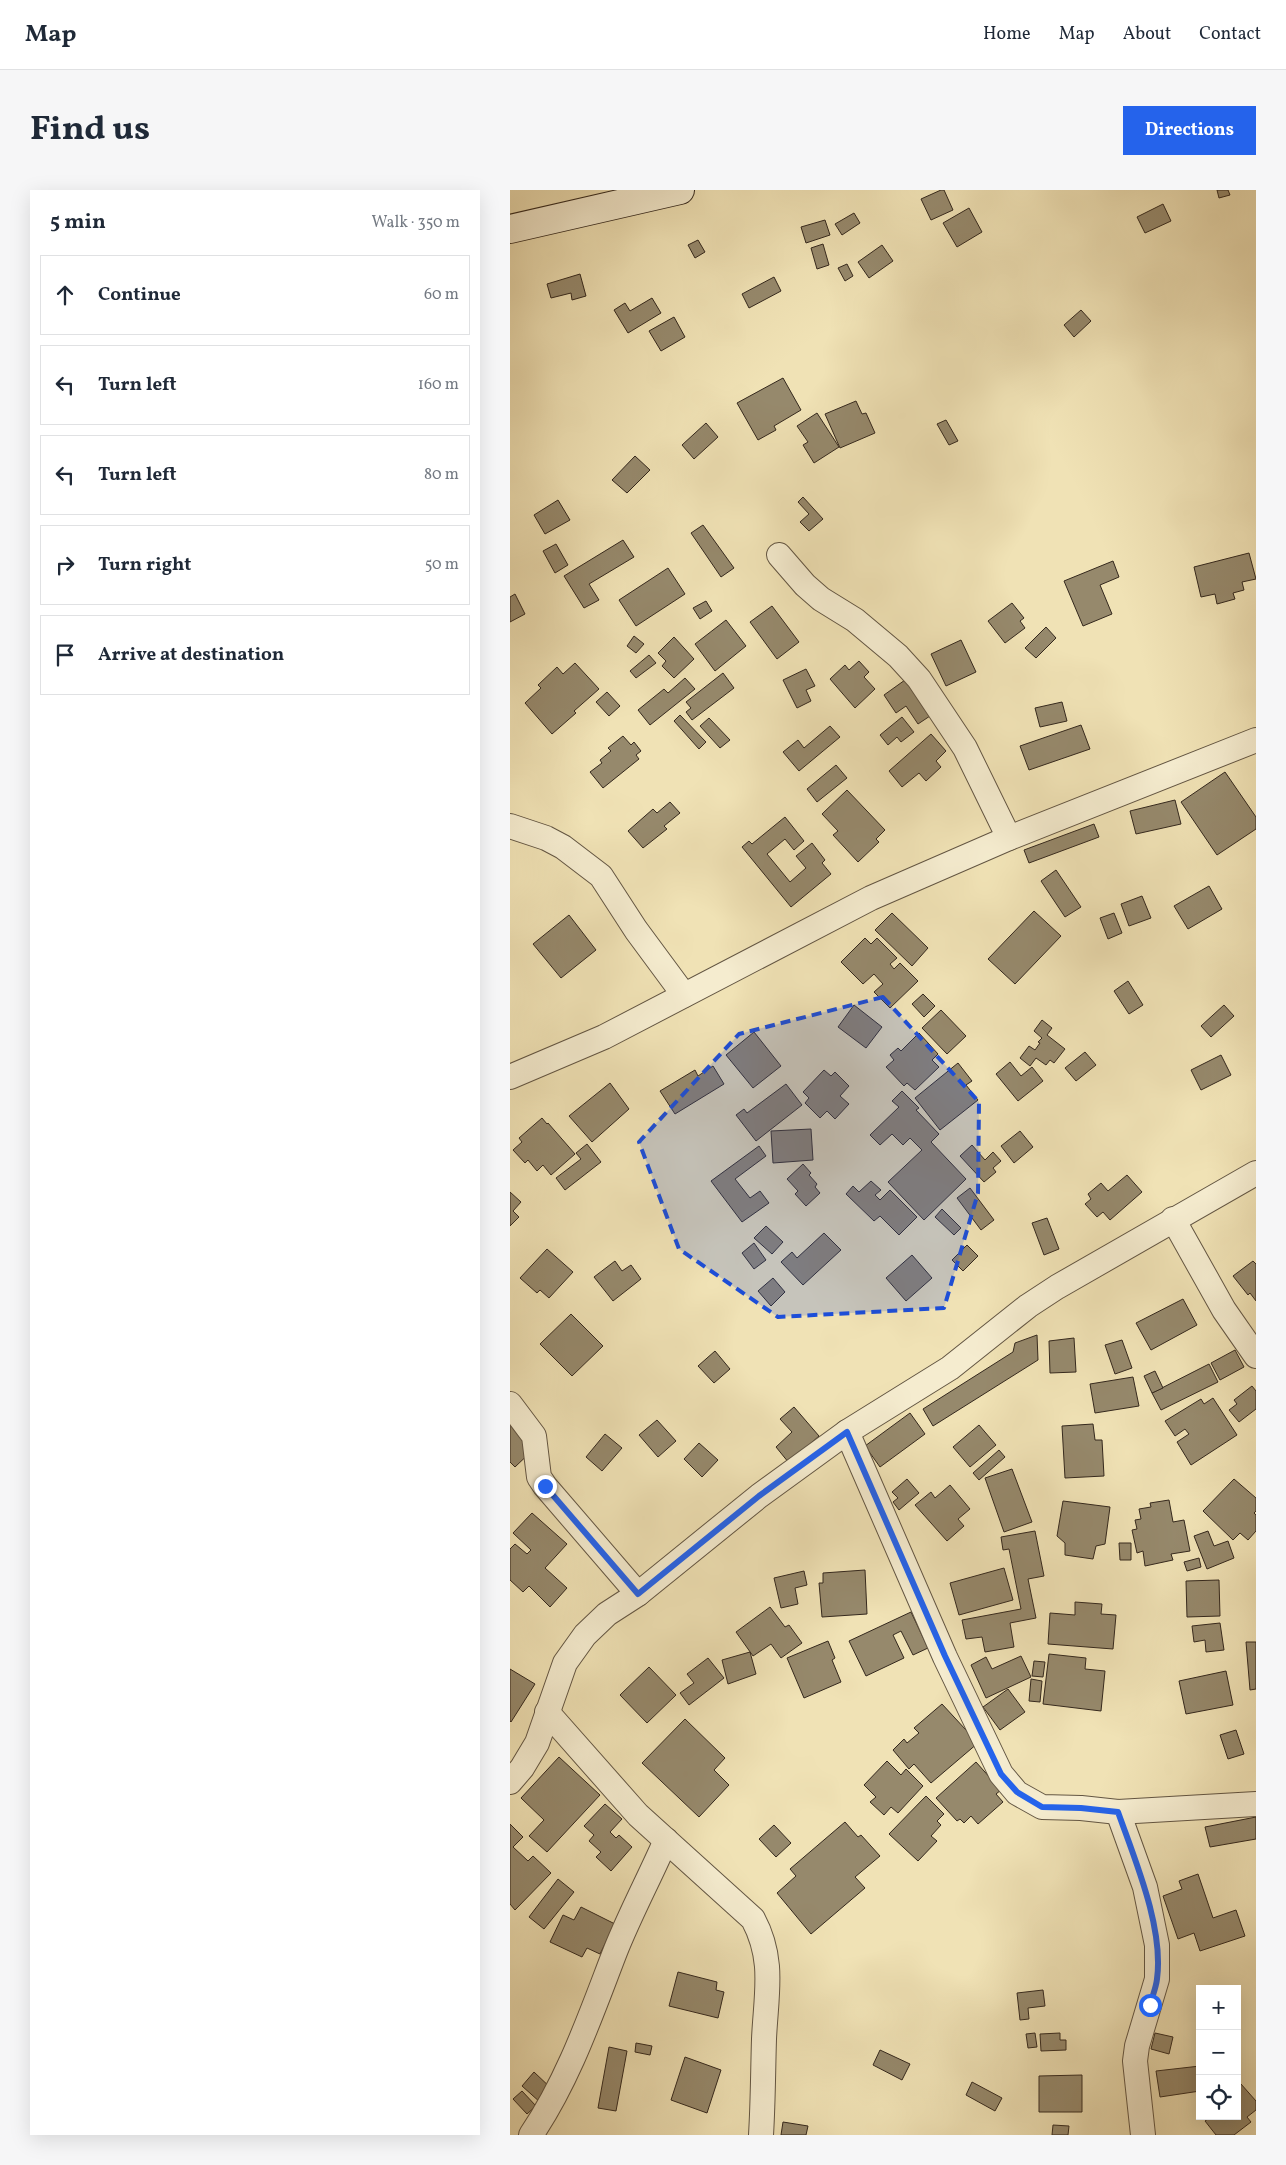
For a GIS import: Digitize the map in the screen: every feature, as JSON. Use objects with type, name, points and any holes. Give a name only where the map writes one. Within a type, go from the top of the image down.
[{"type":"main road","points":[[510,229],[680,190]]},
{"type":"street","points":[[779,555],[805,586],[862,626],[898,656],[919,679],[965,748],[1009,838]]},
{"type":"street","points":[[510,1077],[604,1037],[870,898],[1009,838],[1256,740]]},
{"type":"street","points":[[510,826],[546,838],[563,847],[601,876],[636,930],[684,995]]},
{"type":"street","points":[[510,1782],[522,1768],[537,1743],[565,1663],[585,1636],[607,1614],[638,1594],[759,1496],[847,1432],[950,1368],[1035,1301],[1256,1173]]},
{"type":"street","points":[[1174,1219],[1224,1310],[1256,1356]]},
{"type":"street","points":[[510,1404],[534,1436],[538,1472],[545,1486],[638,1594]]},
{"type":"street","points":[[847,1432],[945,1656],[1001,1774],[1017,1792],[1042,1807],[1081,1808],[1118,1812],[1256,1804]]},
{"type":"street","points":[[547,1712],[638,1815],[752,1918],[762,1936],[768,1969],[762,2135]]},
{"type":"street","points":[[1118,1812],[1145,1887],[1157,1945],[1157,1979],[1137,2046],[1135,2061],[1143,2135]]},
{"type":"street","points":[[531,2135],[556,2092],[592,2016],[616,1950],[666,1840]]},
{"type":"highlighted area","points":[[883,997],[979,1102],[978,1193],[944,1308],[778,1317],[679,1249],[639,1142],[739,1034]]},
{"type":"building","points":[[944,190],[953,210],[931,220],[921,199]]},
{"type":"building","points":[[1217,190],[1228,190],[1230,195],[1219,198]]},
{"type":"building","points":[[1163,204],[1171,221],[1145,233],[1137,217]]},
{"type":"building","points":[[969,208],[982,232],[957,247],[943,223]]},
{"type":"building","points":[[854,213],[860,223],[842,235],[835,224]]},
{"type":"building","points":[[825,220],[830,235],[806,243],[801,227]]},
{"type":"building","points":[[698,240],[705,252],[695,258],[688,245]]},
{"type":"building","points":[[823,244],[829,265],[817,269],[811,248]]},
{"type":"building","points":[[882,245],[893,261],[869,278],[858,262]]},
{"type":"building","points":[[847,264],[853,276],[845,281],[838,268]]},
{"type":"building","points":[[580,274],[586,296],[572,300],[571,293],[551,298],[547,284]]},
{"type":"building","points":[[774,277],[781,291],[749,308],[742,294]]},
{"type":"building","points":[[652,298],[661,313],[628,333],[614,310],[625,303],[630,311]]},
{"type":"building","points":[[1081,310],[1091,321],[1074,337],[1064,325]]},
{"type":"building","points":[[674,317],[685,337],[661,351],[649,331]]},
{"type":"building","points":[[783,378],[801,410],[774,426],[776,430],[758,440],[737,403]]},
{"type":"building","points":[[856,401],[862,414],[866,413],[875,433],[840,448],[825,414]]},
{"type":"building","points":[[817,413],[839,447],[814,463],[803,445],[808,442],[797,426]]},
{"type":"building","points":[[946,420],[958,441],[949,445],[937,424]]},
{"type":"building","points":[[706,423],[718,437],[694,459],[682,445]]},
{"type":"building","points":[[635,456],[650,470],[627,493],[612,480]]},
{"type":"building","points":[[803,497],[823,519],[809,531],[800,522],[809,514],[798,502]]},
{"type":"building","points":[[558,500],[570,520],[545,534],[534,515]]},
{"type":"building","points":[[703,525],[734,568],[721,577],[691,533]]},
{"type":"building","points":[[623,540],[634,557],[589,584],[599,600],[584,608],[564,576]]},
{"type":"building","points":[[556,544],[568,565],[555,573],[543,551]]},
{"type":"building","points":[[1249,553],[1256,579],[1242,582],[1244,590],[1233,593],[1235,599],[1217,604],[1215,594],[1201,597],[1194,567]]},
{"type":"building","points":[[1113,561],[1119,577],[1100,585],[1112,614],[1083,626],[1064,581]]},
{"type":"building","points":[[668,568],[685,594],[636,626],[619,600]]},
{"type":"building","points":[[515,594],[525,614],[510,622],[510,597]]},
{"type":"building","points":[[706,601],[712,611],[700,619],[693,608]]},
{"type":"building","points":[[1012,603],[1024,618],[1020,621],[1025,628],[1005,643],[988,621]]},
{"type":"building","points":[[772,606],[799,642],[777,659],[750,622]]},
{"type":"building","points":[[726,620],[746,646],[715,671],[695,644]]},
{"type":"building","points":[[1046,627],[1056,638],[1036,658],[1025,648]]},
{"type":"building","points":[[634,636],[644,644],[636,653],[627,646]]},
{"type":"building","points":[[674,637],[694,659],[674,678],[662,666],[666,661],[658,653]]},
{"type":"building","points":[[961,640],[976,672],[946,686],[931,654]]},
{"type":"building","points":[[649,655],[656,663],[636,678],[630,671]]},
{"type":"building","points":[[859,661],[869,672],[864,677],[875,689],[855,708],[830,679],[845,665],[849,670]]},
{"type":"building","points":[[575,663],[599,689],[552,734],[525,703],[541,688],[538,685],[557,667],[563,674]]},
{"type":"building","points":[[806,669],[815,686],[806,690],[811,701],[797,708],[783,680]]},
{"type":"building","points":[[723,673],[734,688],[692,720],[686,712],[691,708],[686,702]]},
{"type":"building","points":[[685,678],[695,689],[650,725],[638,710],[664,689],[668,693]]},
{"type":"building","points":[[905,680],[930,716],[918,724],[906,706],[896,713],[884,695]]},
{"type":"building","points":[[607,692],[620,706],[609,716],[596,702]]},
{"type":"building","points":[[1062,702],[1067,721],[1040,727],[1035,708]]},
{"type":"building","points":[[680,715],[706,742],[699,749],[674,721]]},
{"type":"building","points":[[902,717],[914,732],[901,742],[897,737],[888,745],[880,735]]},
{"type":"building","points":[[709,718],[730,740],[720,748],[700,726]]},
{"type":"building","points":[[1081,725],[1090,749],[1029,770],[1020,746]]},
{"type":"building","points":[[830,726],[840,737],[799,771],[783,752],[798,740],[804,748]]},
{"type":"building","points":[[931,734],[946,751],[936,761],[941,767],[926,781],[919,773],[902,787],[889,771]]},
{"type":"building","points":[[623,736],[631,745],[634,742],[641,751],[636,755],[639,759],[603,788],[590,772],[602,763],[600,760],[611,751],[608,748]]},
{"type":"building","points":[[836,765],[847,778],[817,802],[807,789]]},
{"type":"building","points":[[1225,772],[1256,817],[1256,829],[1217,855],[1181,802]]},
{"type":"building","points":[[847,790],[885,830],[876,839],[879,842],[858,862],[833,835],[838,831],[822,814]]},
{"type":"building","points":[[1175,800],[1181,824],[1136,834],[1130,811]]},
{"type":"building","points":[[670,802],[680,813],[664,826],[667,829],[643,848],[628,831],[653,809],[657,813]]},
{"type":"building","points":[[785,817],[804,841],[794,850],[785,839],[767,854],[790,882],[806,868],[796,856],[812,843],[825,860],[822,863],[831,874],[791,907],[742,847],[749,841],[752,844]]},
{"type":"building","points":[[1094,824],[1099,837],[1029,863],[1024,850]]},
{"type":"building","points":[[1056,870],[1081,907],[1065,917],[1041,881]]},
{"type":"building","points":[[1209,886],[1222,909],[1188,929],[1174,906]]},
{"type":"building","points":[[1142,896],[1151,918],[1129,926],[1121,904]]},
{"type":"building","points":[[1034,911],[1061,936],[1015,984],[988,959]]},
{"type":"building","points":[[892,913],[928,948],[912,966],[875,930]]},
{"type":"building","points":[[1114,913],[1122,933],[1108,939],[1100,918]]},
{"type":"building","points":[[569,915],[596,950],[561,978],[533,944]]},
{"type":"building","points":[[865,938],[871,944],[877,938],[897,958],[890,964],[894,969],[900,963],[918,981],[890,1008],[874,992],[883,984],[874,974],[863,984],[841,962]]},
{"type":"building","points":[[1128,981],[1143,1005],[1129,1014],[1114,991]]},
{"type":"building","points":[[923,994],[935,1006],[924,1017],[912,1004]]},
{"type":"building","points":[[854,1005],[882,1027],[866,1048],[838,1027]]},
{"type":"building","points":[[1224,1005],[1234,1016],[1211,1037],[1201,1026]]},
{"type":"building","points":[[941,1010],[966,1036],[947,1054],[922,1028]]},
{"type":"building","points":[[1042,1020],[1052,1028],[1047,1035],[1065,1049],[1054,1063],[1050,1060],[1046,1065],[1036,1058],[1030,1066],[1020,1058],[1029,1046],[1035,1050],[1040,1043],[1038,1042],[1042,1038],[1034,1031]]},
{"type":"building","points":[[754,1032],[781,1066],[753,1088],[726,1055]]},
{"type":"building","points":[[919,1033],[938,1054],[932,1060],[939,1067],[915,1090],[907,1083],[904,1086],[886,1067],[894,1060],[890,1055],[898,1048],[901,1051]]},
{"type":"building","points":[[1085,1052],[1096,1065],[1076,1081],[1065,1068]]},
{"type":"building","points":[[1221,1055],[1231,1075],[1201,1090],[1191,1070]]},
{"type":"building","points":[[1010,1062],[1021,1076],[1032,1067],[1043,1081],[1018,1101],[996,1074]]},
{"type":"building","points":[[958,1063],[972,1081],[966,1085],[978,1100],[940,1130],[915,1098]]},
{"type":"building","points":[[713,1066],[724,1084],[675,1114],[660,1091],[695,1070],[698,1076]]},
{"type":"building","points":[[824,1070],[831,1076],[835,1072],[849,1086],[840,1096],[849,1104],[835,1119],[827,1111],[820,1118],[805,1103],[809,1098],[803,1092]]},
{"type":"building","points":[[610,1083],[629,1109],[592,1142],[569,1116]]},
{"type":"building","points":[[786,1084],[802,1105],[756,1141],[736,1115],[744,1109],[747,1113]]},
{"type":"building","points":[[902,1091],[919,1108],[916,1110],[939,1134],[931,1142],[966,1179],[924,1220],[888,1182],[922,1150],[910,1138],[903,1145],[892,1134],[880,1145],[870,1135],[899,1107],[892,1101]]},
{"type":"building","points":[[542,1118],[575,1154],[551,1175],[543,1165],[537,1171],[528,1160],[525,1163],[513,1150],[522,1142],[519,1138]]},
{"type":"building","points":[[811,1129],[813,1160],[773,1163],[771,1131]]},
{"type":"building","points":[[1020,1131],[1033,1147],[1014,1163],[1001,1146]]},
{"type":"building","points":[[587,1144],[601,1162],[565,1190],[556,1178],[581,1159],[576,1153]]},
{"type":"building","points":[[972,1145],[985,1160],[993,1152],[1001,1161],[993,1168],[996,1172],[984,1182],[960,1156]]},
{"type":"building","points":[[759,1146],[766,1156],[735,1179],[750,1198],[760,1191],[769,1203],[742,1222],[711,1181]]},
{"type":"building","points":[[803,1164],[811,1173],[809,1175],[817,1184],[815,1187],[820,1193],[806,1206],[795,1194],[798,1191],[787,1179]]},
{"type":"building","points":[[1127,1175],[1142,1192],[1110,1220],[1103,1212],[1097,1217],[1085,1204],[1091,1199],[1088,1194],[1101,1183],[1108,1191]]},
{"type":"building","points":[[871,1181],[881,1190],[875,1195],[880,1200],[890,1190],[917,1217],[899,1235],[880,1216],[874,1221],[846,1194],[853,1186],[859,1192]]},
{"type":"building","points":[[970,1188],[994,1220],[981,1230],[957,1198]]},
{"type":"building","points":[[510,1192],[521,1202],[513,1211],[519,1217],[510,1226]]},
{"type":"building","points":[[942,1209],[961,1228],[954,1235],[935,1217]]},
{"type":"building","points":[[1047,1218],[1059,1249],[1044,1255],[1032,1223]]},
{"type":"building","points":[[766,1226],[783,1242],[772,1254],[754,1238]]},
{"type":"building","points":[[824,1233],[841,1250],[803,1285],[781,1262],[792,1252],[797,1258]]},
{"type":"building","points":[[754,1243],[766,1260],[754,1269],[742,1253]]},
{"type":"building","points":[[967,1245],[978,1256],[963,1271],[952,1260]]},
{"type":"building","points":[[547,1249],[573,1272],[549,1298],[540,1290],[537,1293],[520,1278]]},
{"type":"building","points":[[912,1255],[932,1278],[906,1301],[886,1278]]},
{"type":"building","points":[[615,1261],[622,1271],[631,1265],[641,1279],[613,1301],[594,1277]]},
{"type":"building","points":[[1253,1261],[1256,1264],[1256,1301],[1250,1293],[1248,1295],[1233,1276]]},
{"type":"building","points":[[773,1278],[785,1292],[771,1306],[758,1291]]},
{"type":"building","points":[[1183,1299],[1197,1325],[1151,1350],[1136,1323]]},
{"type":"building","points":[[571,1314],[603,1346],[572,1376],[540,1344]]},
{"type":"building","points":[[1037,1335],[1038,1360],[933,1426],[923,1409],[1013,1352],[1015,1343]]},
{"type":"building","points":[[1074,1338],[1076,1372],[1050,1373],[1049,1341]]},
{"type":"building","points":[[1122,1340],[1132,1368],[1115,1374],[1105,1345]]},
{"type":"building","points":[[1235,1350],[1244,1367],[1220,1380],[1211,1363]]},
{"type":"building","points":[[715,1351],[730,1369],[714,1383],[698,1366]]},
{"type":"building","points":[[1209,1364],[1218,1382],[1161,1410],[1152,1393]]},
{"type":"building","points":[[1155,1371],[1163,1388],[1152,1393],[1144,1376]]},
{"type":"building","points":[[1133,1377],[1139,1406],[1095,1413],[1090,1384]]},
{"type":"building","points":[[1252,1386],[1256,1391],[1256,1409],[1239,1422],[1229,1410],[1237,1404],[1234,1400]]},
{"type":"building","points":[[1213,1398],[1237,1435],[1191,1465],[1177,1442],[1189,1434],[1185,1429],[1175,1436],[1165,1421],[1201,1399],[1204,1404]]},
{"type":"building","points":[[794,1407],[819,1436],[789,1463],[776,1447],[792,1432],[780,1419]]},
{"type":"building","points":[[910,1413],[925,1434],[880,1467],[865,1446]]},
{"type":"building","points":[[510,1419],[536,1447],[515,1467],[510,1462]]},
{"type":"building","points":[[657,1420],[676,1441],[658,1457],[639,1435]]},
{"type":"building","points":[[1093,1424],[1095,1440],[1102,1440],[1104,1476],[1065,1478],[1062,1426]]},
{"type":"building","points":[[979,1425],[996,1445],[970,1467],[953,1447]]},
{"type":"building","points":[[605,1434],[622,1448],[602,1471],[586,1457]]},
{"type":"building","points":[[699,1443],[718,1460],[702,1477],[684,1459]]},
{"type":"building","points":[[999,1450],[1005,1457],[979,1480],[973,1473]]},
{"type":"building","points":[[1012,1469],[1032,1522],[1004,1532],[985,1478]]},
{"type":"building","points":[[907,1479],[919,1493],[899,1510],[893,1502],[898,1498],[892,1492]]},
{"type":"building","points":[[1234,1479],[1256,1498],[1256,1511],[1254,1513],[1256,1515],[1256,1531],[1248,1540],[1240,1533],[1233,1540],[1203,1511]]},
{"type":"building","points":[[950,1485],[970,1509],[958,1519],[964,1526],[947,1541],[915,1505],[931,1492],[935,1498]]},
{"type":"building","points":[[1169,1500],[1173,1522],[1184,1520],[1190,1551],[1171,1554],[1173,1560],[1145,1566],[1143,1551],[1137,1553],[1132,1530],[1137,1529],[1135,1520],[1141,1519],[1139,1509],[1151,1507],[1150,1503]]},
{"type":"building","points":[[1063,1501],[1110,1507],[1105,1544],[1096,1546],[1093,1559],[1065,1555],[1065,1543],[1057,1536]]},
{"type":"building","points":[[532,1513],[567,1544],[545,1568],[567,1588],[550,1607],[529,1586],[523,1592],[510,1580],[510,1549],[515,1544],[527,1554],[531,1550],[513,1533]]},
{"type":"building","points":[[1035,1531],[1044,1576],[1028,1579],[1036,1618],[1010,1623],[1014,1647],[985,1652],[982,1637],[966,1639],[962,1620],[1021,1609],[1009,1549],[1003,1550],[1001,1537]]},
{"type":"building","points":[[1208,1531],[1214,1546],[1228,1541],[1234,1558],[1207,1569],[1194,1536]]},
{"type":"building","points":[[1119,1543],[1131,1543],[1131,1560],[1120,1560]]},
{"type":"building","points":[[1199,1558],[1201,1567],[1187,1571],[1184,1562]]},
{"type":"building","points":[[1004,1568],[1013,1600],[959,1615],[950,1583]]},
{"type":"building","points":[[865,1570],[867,1614],[822,1617],[819,1583],[823,1583],[823,1573]]},
{"type":"building","points":[[804,1571],[807,1585],[795,1588],[798,1604],[781,1608],[774,1578]]},
{"type":"building","points":[[1219,1580],[1220,1616],[1187,1617],[1186,1581]]},
{"type":"building","points":[[1075,1602],[1102,1604],[1101,1614],[1116,1615],[1113,1649],[1048,1644],[1050,1613],[1075,1615]]},
{"type":"building","points":[[770,1607],[785,1627],[789,1625],[802,1643],[781,1658],[771,1644],[753,1656],[736,1632]]},
{"type":"building","points":[[911,1612],[928,1648],[913,1655],[901,1631],[893,1635],[904,1658],[866,1676],[849,1641]]},
{"type":"building","points":[[1220,1623],[1224,1650],[1206,1652],[1205,1640],[1194,1642],[1192,1626]]},
{"type":"building","points":[[828,1641],[835,1658],[832,1660],[841,1682],[804,1698],[787,1658]]},
{"type":"building","points":[[1246,1642],[1256,1642],[1256,1689],[1250,1690]]},
{"type":"building","points":[[750,1652],[756,1674],[728,1684],[722,1660]]},
{"type":"building","points":[[1049,1654],[1086,1658],[1085,1669],[1105,1671],[1101,1711],[1043,1704]]},
{"type":"building","points":[[1021,1656],[1031,1677],[986,1698],[971,1665],[986,1657],[992,1669]]},
{"type":"building","points":[[708,1658],[724,1678],[689,1705],[680,1693],[694,1683],[687,1674]]},
{"type":"building","points":[[1034,1661],[1045,1662],[1043,1677],[1032,1676]]},
{"type":"building","points":[[649,1667],[676,1695],[647,1723],[620,1695]]},
{"type":"building","points":[[510,1669],[535,1684],[511,1722],[510,1721]]},
{"type":"building","points":[[1226,1671],[1233,1705],[1186,1714],[1179,1681]]},
{"type":"building","points":[[1031,1679],[1042,1681],[1040,1702],[1029,1701]]},
{"type":"building","points":[[1008,1689],[1025,1712],[1000,1730],[983,1707]]},
{"type":"building","points":[[942,1704],[978,1743],[931,1783],[914,1764],[909,1769],[893,1750],[904,1739],[907,1743],[919,1733],[914,1728]]},
{"type":"building","points":[[685,1719],[725,1758],[714,1770],[729,1785],[699,1817],[642,1763]]},
{"type":"building","points":[[1236,1730],[1244,1754],[1228,1759],[1220,1735]]},
{"type":"building","points":[[559,1757],[600,1795],[547,1852],[529,1836],[544,1820],[521,1798]]},
{"type":"building","points":[[887,1761],[901,1775],[906,1769],[923,1786],[898,1813],[891,1807],[884,1815],[870,1802],[876,1797],[864,1785]]},
{"type":"building","points":[[976,1762],[1001,1790],[996,1794],[1003,1802],[978,1824],[971,1816],[964,1823],[960,1819],[957,1821],[936,1798]]},
{"type":"building","points":[[926,1796],[944,1814],[937,1821],[941,1825],[931,1836],[937,1841],[918,1861],[889,1834]]},
{"type":"building","points":[[605,1804],[622,1819],[610,1832],[616,1838],[619,1835],[632,1847],[611,1871],[596,1857],[601,1852],[589,1841],[594,1835],[584,1826]]},
{"type":"building","points":[[1256,1817],[1256,1839],[1210,1847],[1205,1827]]},
{"type":"building","points":[[845,1822],[858,1837],[861,1835],[880,1856],[855,1877],[865,1888],[811,1934],[777,1893],[796,1876],[790,1869]]},
{"type":"building","points":[[510,1824],[523,1837],[513,1847],[528,1861],[533,1856],[551,1873],[515,1910],[510,1904]]},
{"type":"building","points":[[774,1825],[791,1843],[776,1857],[759,1839]]},
{"type":"building","points":[[1198,1874],[1213,1918],[1236,1910],[1245,1936],[1200,1951],[1194,1933],[1178,1939],[1163,1896],[1182,1889],[1179,1881]]},
{"type":"building","points":[[558,1879],[574,1892],[544,1929],[529,1917]]},
{"type":"building","points":[[581,1907],[615,1924],[600,1954],[587,1948],[582,1957],[550,1942],[563,1915],[574,1920]]},
{"type":"building","points":[[678,1972],[717,1982],[716,1990],[724,1992],[718,2018],[669,2006]]},
{"type":"building","points":[[1043,1990],[1045,2006],[1028,2008],[1029,2019],[1020,2020],[1017,1993]]},
{"type":"building","points":[[1035,2033],[1037,2047],[1028,2048],[1026,2034]]},
{"type":"building","points":[[1060,2033],[1060,2040],[1066,2040],[1066,2050],[1041,2051],[1040,2034]]},
{"type":"building","points":[[1155,2033],[1173,2037],[1169,2054],[1151,2049]]},
{"type":"building","points":[[636,2043],[652,2046],[650,2055],[635,2052]]},
{"type":"building","points":[[609,2047],[627,2051],[616,2111],[598,2108]]},
{"type":"building","points":[[880,2050],[910,2064],[902,2080],[873,2065]]},
{"type":"building","points":[[685,2057],[721,2070],[707,2113],[671,2100]]},
{"type":"building","points":[[1196,2066],[1196,2092],[1160,2097],[1156,2071]]},
{"type":"building","points":[[534,2072],[553,2090],[541,2103],[522,2086]]},
{"type":"building","points":[[1082,2075],[1082,2112],[1039,2112],[1039,2076]]},
{"type":"building","points":[[972,2082],[1002,2098],[995,2111],[966,2095]]},
{"type":"building","points":[[1241,2084],[1256,2101],[1256,2110],[1247,2117],[1251,2122],[1234,2135],[1216,2135],[1205,2121],[1241,2120]]},
{"type":"building","points":[[522,2091],[536,2106],[527,2114],[513,2099]]},
{"type":"building","points":[[783,2122],[808,2126],[806,2135],[781,2135]]},
{"type":"building","points":[[1053,2125],[1069,2126],[1068,2135],[1052,2135]]},
{"type":"route","points":[[545,1486],[638,1594],[759,1496],[847,1432],[945,1656],[1001,1774],[1017,1792],[1042,1807],[1081,1808],[1118,1812],[1145,1887],[1157,1945],[1157,1979],[1150,2005]]}]
